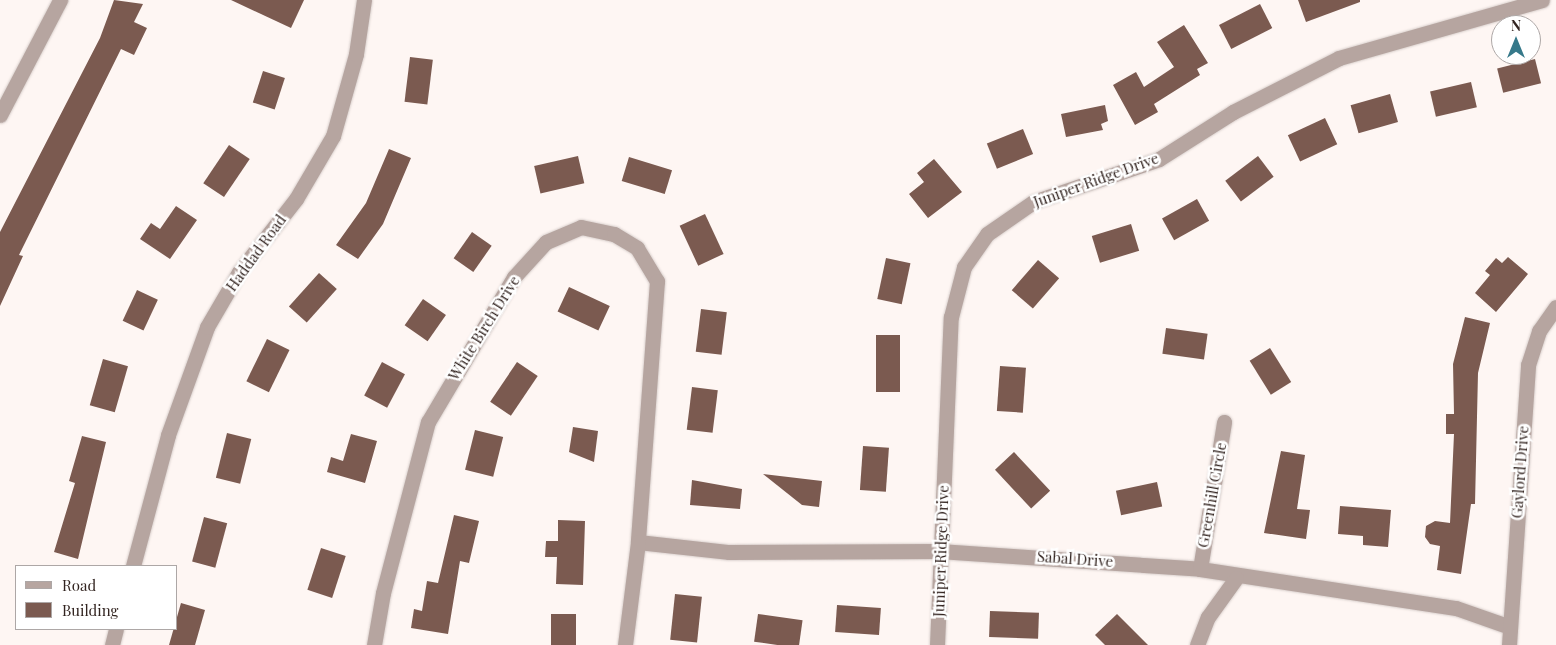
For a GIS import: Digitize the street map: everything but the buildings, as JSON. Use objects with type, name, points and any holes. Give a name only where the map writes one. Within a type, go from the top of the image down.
[{"type":"street","points":[[0,115],[60,0]]},
{"type":"street","name":"Haddad Road","points":[[133,565],[168,435],[207,327],[239,272],[296,199],[333,136],[356,54],[364,0]]},
{"type":"street","name":"Juniper Ridge Drive","points":[[937,645],[939,551],[951,317],[964,267],[987,234],[1033,202],[1159,159],[1233,112],[1339,58],[1542,0]]},
{"type":"street","name":"White Birch Drive","points":[[374,645],[428,422],[514,277],[546,242],[581,227],[614,234],[637,248],[657,281],[638,542],[625,645]]},
{"type":"street","name":"Gaylord Drive","points":[[1509,645],[1507,626],[1528,365],[1539,331],[1556,307]]},
{"type":"street","name":"Greenhill Circle","points":[[1200,569],[1224,422]]},
{"type":"street","name":"Sabal Drive","points":[[638,542],[730,552],[939,551],[1200,569],[1236,578],[1456,608],[1507,626]]},
{"type":"street","points":[[1197,645],[1208,617],[1236,578]]},
{"type":"street","points":[[112,645],[116,630]]}]
